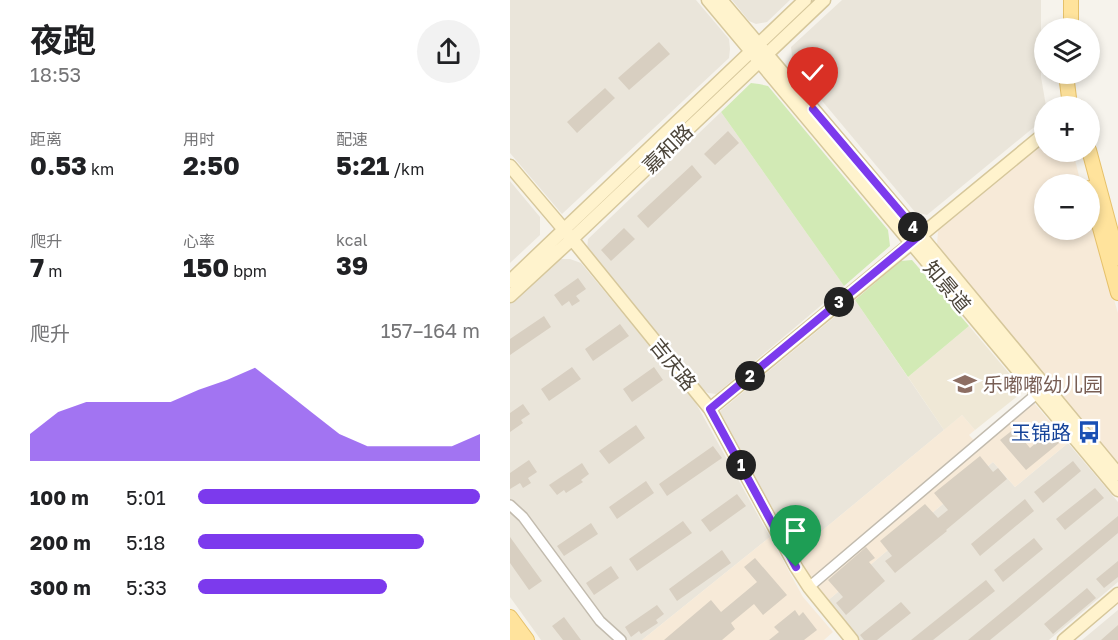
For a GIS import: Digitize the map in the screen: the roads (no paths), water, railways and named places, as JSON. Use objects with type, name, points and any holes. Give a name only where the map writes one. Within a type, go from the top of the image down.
[{"type":"main road","name":"知景道","points":[[708,0],[759,53],[916,238],[1041,390],[1118,490]]},
{"type":"main road","name":"知景道","points":[[722,0],[759,53]]},
{"type":"main road","name":"嘉和路","points":[[759,53],[805,0]]},
{"type":"main road","name":"嘉和路","points":[[510,296],[568,235],[759,53],[824,0]]},
{"type":"main road","points":[[1062,0],[1062,18]]},
{"type":"main road","points":[[1071,0],[1071,18]]},
{"type":"main road","points":[[710,409],[1034,142]]},
{"type":"main road","points":[[1092,162],[1118,258]]},
{"type":"main road","name":"吉庆路","points":[[510,166],[710,409],[796,567],[809,587],[852,640]]},
{"type":"main road","points":[[1100,228],[1118,292]]},
{"type":"main road","name":"嘉和路","points":[[510,281],[568,235]]},
{"type":"main road","name":"知景道","points":[[1041,390],[1118,474]]},
{"type":"main road","points":[[1064,640],[1118,594]]},
{"type":"main road","points":[[510,617],[527,640]]},
{"type":"main road","points":[[510,634],[514,640]]},
{"type":"street","points":[[809,587],[1041,390]]},
{"type":"street","points":[[510,504],[523,517],[600,621],[621,640]]},
{"type":"place","name":"乐嘟嘟幼儿园","points":[[965,384]]},
{"type":"place","name":"玉锦路","points":[[1089,432]]}]
